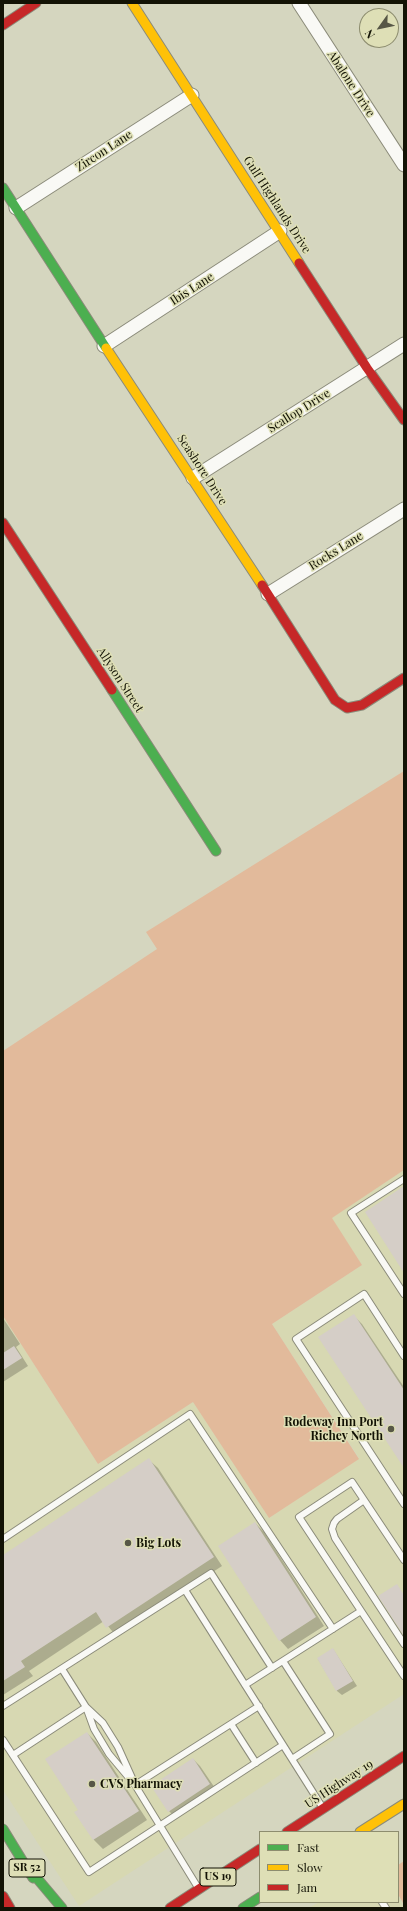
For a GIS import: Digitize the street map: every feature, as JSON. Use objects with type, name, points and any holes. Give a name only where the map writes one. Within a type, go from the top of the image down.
[{"type":"main road","points":[[3,25],[36,3]]},
{"type":"main road","name":"Gulf Highlands Drive","points":[[132,3],[367,368],[404,420]]},
{"type":"main road","name":"Seashore Drive","points":[[3,188],[104,346],[193,478],[335,700],[348,708],[362,705],[404,678]]},
{"type":"main road","name":"Allyson Street","points":[[3,522],[216,851]]},
{"type":"main road","name":"US Highway 19","points":[[288,1831],[404,1756]]},
{"type":"main road","points":[[362,1831],[404,1804]]},
{"type":"main road","name":"SR 52","points":[[3,1829],[25,1864],[49,1908]]},
{"type":"main road","name":"US 19","points":[[173,1906],[259,1850]]},
{"type":"main road","points":[[25,1864],[62,1908]]},
{"type":"main road","points":[[3,1896],[10,1908]]},
{"type":"main road","points":[[243,1908],[259,1898]]},
{"type":"main road","points":[[162,1908],[173,1906]]},
{"type":"street","name":"Abalone Drive","points":[[299,3],[404,165]]},
{"type":"street","name":"Zircon Lane","points":[[16,208],[192,95]]},
{"type":"street","name":"Ibis Lane","points":[[104,346],[280,231]]},
{"type":"street","name":"Scallop Drive","points":[[193,478],[404,344]]},
{"type":"street","name":"Rocks Lane","points":[[268,594],[404,509]]},
{"type":"lane","points":[[404,1179],[351,1213],[404,1294]]},
{"type":"lane","points":[[404,1356],[364,1294],[296,1339],[404,1504]]},
{"type":"lane","points":[[3,1539],[190,1414],[333,1629]]},
{"type":"lane","points":[[403,1672],[299,1517],[352,1482],[404,1560]]},
{"type":"lane","points":[[364,1500],[338,1519],[334,1523],[332,1530],[335,1538],[404,1644]]},
{"type":"lane","points":[[3,1706],[211,1573],[272,1668]]},
{"type":"lane","points":[[185,1590],[323,1808]]},
{"type":"lane","points":[[245,1685],[361,1611]]},
{"type":"lane","points":[[283,1661],[330,1734],[292,1759]]},
{"type":"lane","points":[[62,1668],[86,1707],[94,1729],[109,1754],[135,1785]]},
{"type":"lane","points":[[135,1785],[259,1706]]},
{"type":"lane","points":[[13,1755],[86,1707]]},
{"type":"lane","points":[[86,1707],[102,1723],[118,1747],[135,1785],[199,1889]]},
{"type":"lane","points":[[231,1724],[256,1763]]},
{"type":"lane","points":[[3,1740],[88,1872],[283,1745]]},
{"type":"shaded area","points":[[404,771],[404,1170],[332,1218],[362,1265],[272,1324],[359,1459],[269,1518],[193,1402],[98,1464],[3,1316],[3,1051],[157,949],[146,932]]},
{"type":"shaded area","points":[[404,1170],[404,1694],[79,1906],[3,1790],[3,1316],[98,1464],[193,1402],[269,1518],[359,1458],[272,1324],[362,1265],[331,1218]]},
{"type":"shaded area","points":[[404,1861],[404,1905],[399,1896],[399,1864]]},
{"type":"shaded area","points":[[399,1896],[404,1908],[309,1908],[317,1903],[399,1903]]},
{"type":"building","points":[[404,1186],[404,1273],[365,1212]]},
{"type":"building","name":"Rodeway Inn Port Richey North","points":[[354,1314],[404,1390],[404,1468],[318,1337]]},
{"type":"building","points":[[14,1346],[22,1358],[3,1370],[3,1353]]},
{"type":"building","name":"Big Lots","points":[[149,1458],[214,1557],[106,1628],[96,1612],[21,1661],[25,1667],[3,1681],[3,1555]]},
{"type":"building","points":[[255,1522],[316,1617],[279,1641],[218,1546]]},
{"type":"building","points":[[397,1584],[404,1595],[404,1636],[378,1596]]},
{"type":"building","points":[[333,1648],[353,1681],[336,1691],[317,1658]]},
{"type":"building","name":"CVS Pharmacy","points":[[87,1732],[139,1811],[93,1840],[74,1812],[78,1810],[45,1759]]},
{"type":"building","points":[[193,1758],[210,1784],[168,1812],[151,1786]]},
{"type":"traffic: fast","points":[[3,188],[106,348]]},
{"type":"traffic: fast","points":[[112,690],[216,851]]},
{"type":"traffic: fast","points":[[3,1829],[33,1878]]},
{"type":"traffic: fast","points":[[25,1864],[62,1908]]},
{"type":"traffic: fast","points":[[243,1908],[259,1898]]},
{"type":"traffic: slow","points":[[132,3],[299,263]]},
{"type":"traffic: slow","points":[[106,348],[262,585]]},
{"type":"traffic: slow","points":[[362,1831],[404,1804]]},
{"type":"traffic: jam","points":[[3,25],[36,3]]},
{"type":"traffic: jam","points":[[299,263],[367,368],[404,420]]},
{"type":"traffic: jam","points":[[3,523],[112,690]]},
{"type":"traffic: jam","points":[[262,585],[335,700],[347,708],[362,705],[404,678]]},
{"type":"traffic: jam","points":[[289,1831],[404,1756]]},
{"type":"traffic: jam","points":[[170,1908],[259,1850]]},
{"type":"traffic: jam","points":[[3,1896],[10,1908]]},
{"type":"place","name":"Rodeway Inn Port Richey North","points":[[391,1429]]},
{"type":"place","name":"Big Lots","points":[[128,1543]]},
{"type":"place","name":"CVS Pharmacy","points":[[92,1784]]}]
